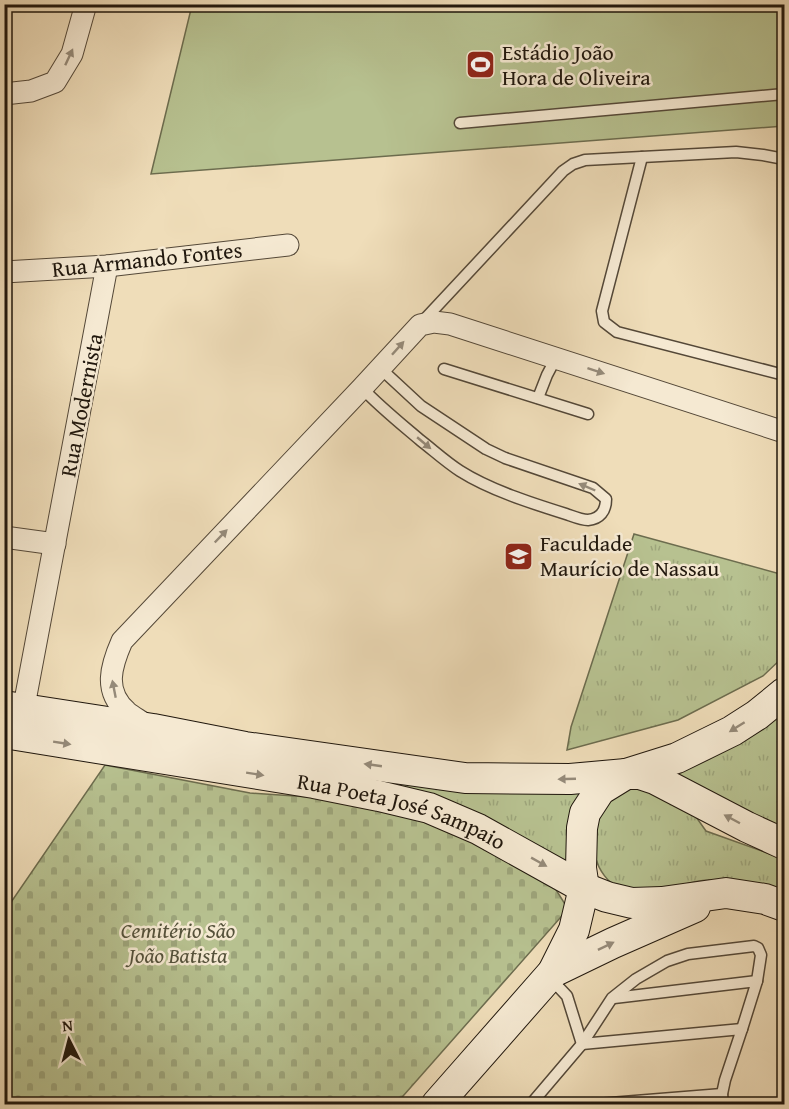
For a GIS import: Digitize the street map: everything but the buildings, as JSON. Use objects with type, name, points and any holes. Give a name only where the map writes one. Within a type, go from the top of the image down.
[{"type":"main road","points":[[438,1104],[551,975],[574,930],[584,888],[581,868],[582,828],[585,813],[600,790],[626,774],[677,758],[732,731],[757,715],[784,693]]},
{"type":"main road","name":"Rua Poeta José Sampaio","points":[[13,721],[153,729],[245,747],[465,778],[570,779],[640,774],[655,779],[784,844]]},
{"type":"main road","name":"Rua Poeta José Sampaio","points":[[13,721],[429,808],[478,829],[584,888],[632,903],[662,902],[726,893],[765,899],[784,906]]},
{"type":"main road","points":[[551,975],[613,943],[726,893]]},
{"type":"street","points":[[4,94],[31,92],[55,82],[72,54],[86,4]]},
{"type":"street","points":[[4,85],[31,92]]},
{"type":"street","name":"Rua Armando Fontes","points":[[4,272],[107,266],[288,245]]},
{"type":"street","name":"Rua Modernista","points":[[13,721],[54,544],[107,266]]},
{"type":"street","points":[[153,729],[128,712],[116,700],[111,670],[122,641],[420,325],[434,322],[450,324],[784,432]]},
{"type":"street","points":[[4,537],[54,544]]},
{"type":"lane","points":[[460,123],[784,94]]},
{"type":"lane","points":[[420,325],[563,171],[573,164],[585,160],[736,153],[784,159]]},
{"type":"lane","points":[[642,157],[602,311],[604,322],[617,332],[784,375]]},
{"type":"lane","points":[[538,398],[556,358]]},
{"type":"lane","points":[[362,388],[385,411],[460,471],[538,505],[586,520],[601,515],[606,506],[606,499],[593,488],[505,458],[486,449],[422,406],[380,368]]},
{"type":"lane","points":[[444,369],[588,414]]},
{"type":"lane","points":[[531,1104],[582,1044],[612,998],[636,979],[667,961],[688,954],[754,946],[758,948],[761,955],[757,981],[725,1080],[723,1099],[598,1104]]},
{"type":"lane","points":[[551,975],[567,996],[582,1044]]},
{"type":"lane","points":[[612,998],[757,981]]},
{"type":"lane","points":[[582,1044],[742,1029]]},
{"type":"green space","name":"Estádio João Hora de Oliveira","points":[[192,5],[784,5],[784,126],[151,174]]},
{"type":"green space","points":[[634,534],[784,575],[784,656],[763,676],[678,720],[567,750],[571,727]]},
{"type":"green space","points":[[784,711],[784,831],[668,772]]},
{"type":"green space","points":[[74,727],[582,792],[574,869]]},
{"type":"green space","name":"Cemitério São João Batista","points":[[105,765],[250,793],[339,799],[421,819],[483,845],[555,888],[568,909],[396,1104],[5,1104],[5,911]]},
{"type":"green space","points":[[637,786],[694,814],[706,831],[784,859],[784,893],[727,880],[701,881],[650,891],[625,889],[614,885],[604,876],[597,863],[593,842],[594,826],[598,816],[610,801]]},
{"type":"place","name":"Estádio João Hora de Oliveira","points":[[481,65]]},
{"type":"place","name":"Faculdade Maurício de Nassau","points":[[519,556]]}]
